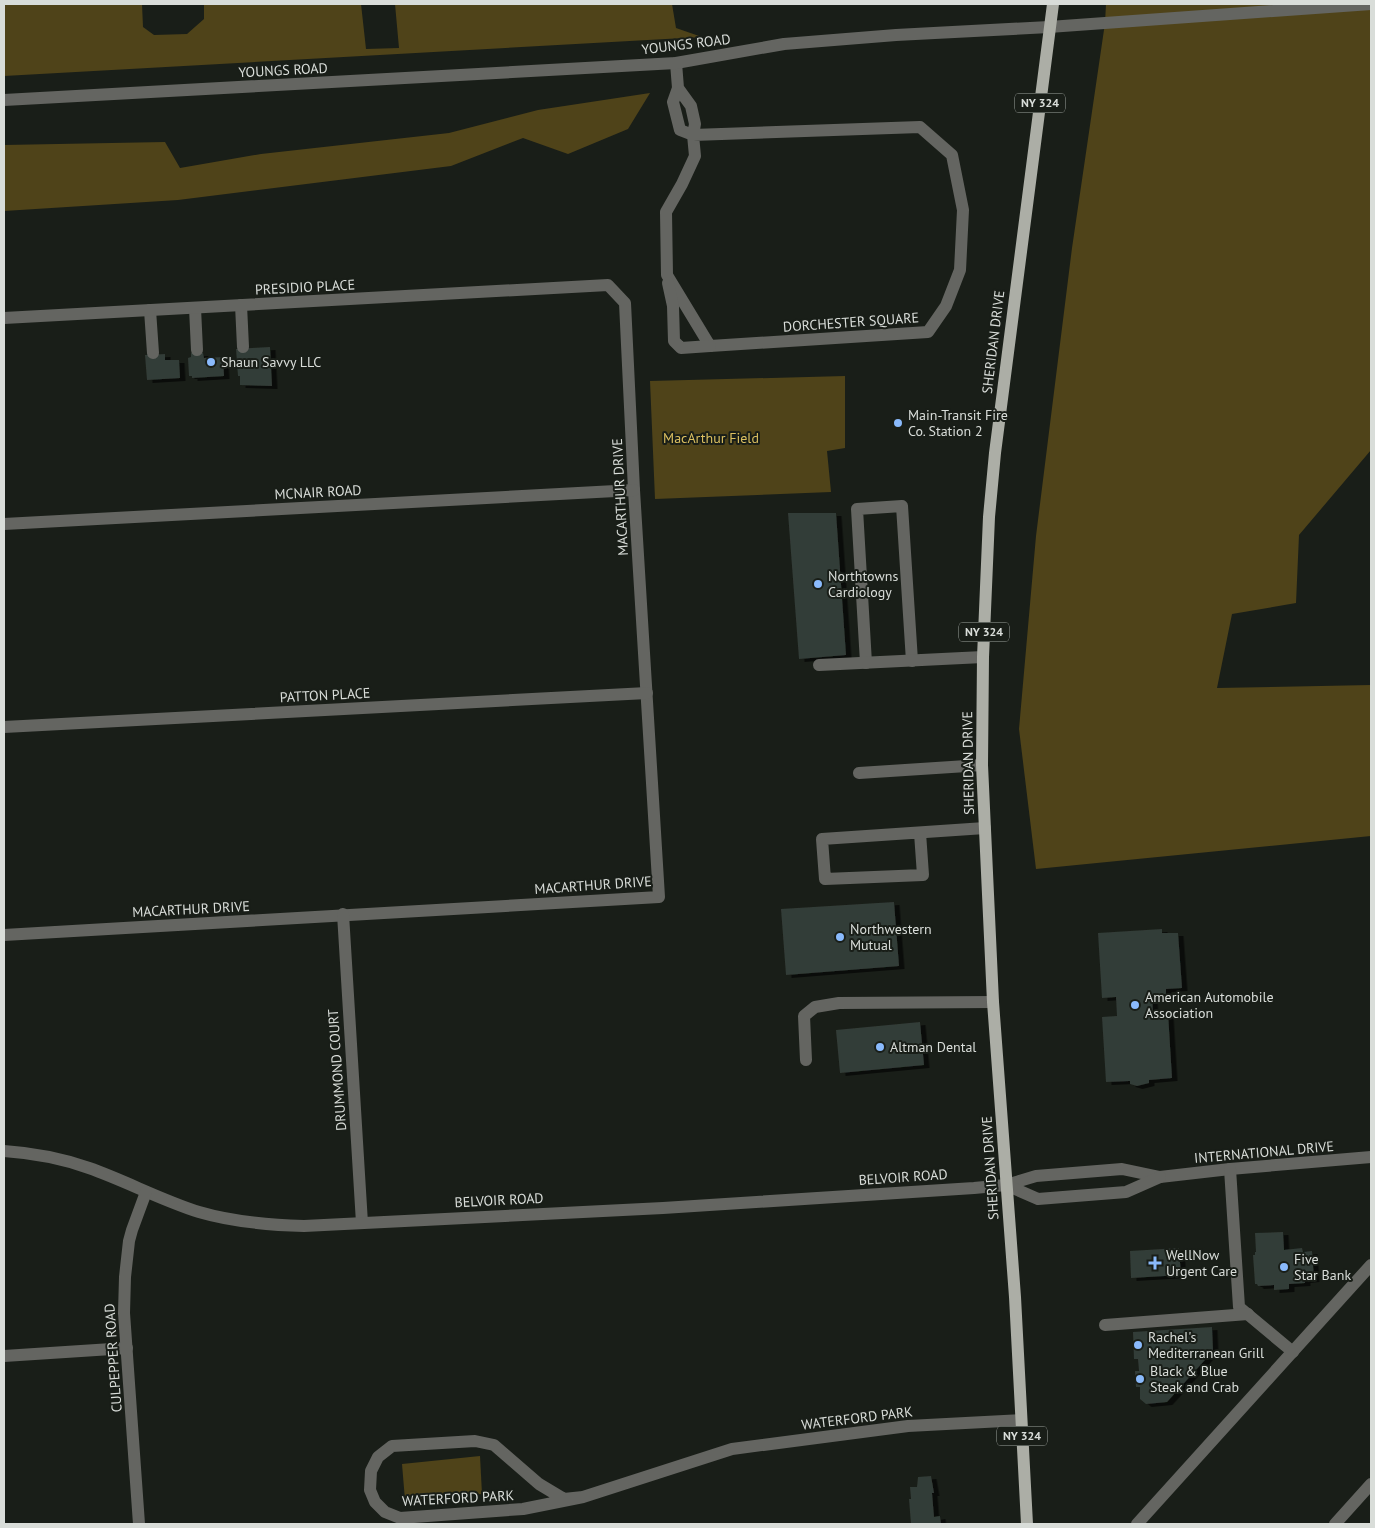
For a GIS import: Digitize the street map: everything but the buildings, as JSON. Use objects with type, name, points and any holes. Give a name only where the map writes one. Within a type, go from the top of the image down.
[{"type":"main road","name":"SHERIDAN DRIVE","points":[[1027,1524],[1015,1297],[993,1002],[982,765],[983,656],[989,517],[995,453],[1053,4]]},
{"type":"street","name":"YOUNGS ROAD","points":[[4,100],[676,63],[784,44],[1371,4]]},
{"type":"street","points":[[676,63],[678,88],[673,102],[680,130],[693,135]]},
{"type":"street","name":"DORCHESTER SQUARE","points":[[920,127],[952,155],[963,210],[960,270],[946,306],[928,332],[681,348],[674,341],[673,306],[667,275],[666,212],[695,156],[693,135],[920,127]]},
{"type":"street","points":[[667,275],[710,346]]},
{"type":"street","name":"PRESIDIO PLACE","points":[[4,318],[608,285]]},
{"type":"street","name":"MACARTHUR DRIVE","points":[[4,935],[659,897],[634,490],[625,303],[608,285]]},
{"type":"street","points":[[241,305],[243,347]]},
{"type":"street","points":[[195,308],[197,350]]},
{"type":"street","points":[[150,310],[153,353]]},
{"type":"street","name":"MCNAIR ROAD","points":[[4,524],[634,490]]},
{"type":"street","points":[[866,663],[857,509],[902,506],[912,661]]},
{"type":"street","points":[[819,665],[983,656]]},
{"type":"street","name":"PATTON PLACE","points":[[4,726],[647,693]]},
{"type":"street","points":[[859,772],[982,765]]},
{"type":"street","points":[[920,833],[923,875],[825,879],[822,839],[985,828]]},
{"type":"street","name":"DRUMMOND COURT","points":[[342,914],[362,1223]]},
{"type":"street","points":[[806,1060],[804,1016],[814,1007],[839,1003],[993,1002]]},
{"type":"street","name":"BELVOIR ROAD","points":[[4,1151],[27,1152],[60,1158],[104,1173],[146,1192],[200,1212],[234,1220],[269,1225],[304,1226],[663,1208],[1006,1185]]},
{"type":"street","name":"INTERNATIONAL DRIVE","points":[[1006,1185],[1038,1199],[1126,1192],[1160,1177],[1371,1157]]},
{"type":"street","name":"INTERNATIONAL DRIVE","points":[[1006,1185],[1036,1176],[1122,1169],[1160,1177]]},
{"type":"street","points":[[1230,1169],[1239,1307],[1293,1352]]},
{"type":"street","name":"CULPEPPER ROAD","points":[[139,1524],[124,1313],[125,1277],[132,1230],[146,1192]]},
{"type":"street","points":[[1137,1524],[1371,1265]]},
{"type":"street","points":[[1105,1325],[1248,1314]]},
{"type":"street","points":[[4,1356],[127,1348]]},
{"type":"street","name":"WATERFORD PARK","points":[[583,1496],[564,1499],[539,1484],[494,1445],[475,1441],[392,1446],[378,1457],[371,1471],[370,1490],[375,1502],[385,1512],[400,1518],[523,1509],[583,1496],[732,1450],[908,1426],[1021,1420]]},
{"type":"street","points":[[1335,1524],[1371,1484]]},
{"type":"green space","points":[[4,4],[142,4],[143,27],[154,35],[187,34],[204,19],[204,4],[361,4],[366,49],[399,48],[395,4],[672,4],[676,28],[702,37],[4,76]]},
{"type":"green space","points":[[1106,4],[1371,4],[1371,450],[1299,535],[1296,603],[1232,614],[1217,688],[1371,685],[1371,836],[1036,869],[1019,729],[1036,536],[1072,248],[1105,23]]},
{"type":"green space","points":[[650,93],[628,129],[568,154],[523,138],[451,166],[178,200],[4,211],[4,145],[165,142],[180,168],[261,154],[449,133],[538,110]]},
{"type":"green space","name":"MacArthur Field","points":[[845,376],[845,448],[827,451],[831,492],[655,499],[650,381]]},
{"type":"green space","points":[[480,1456],[482,1494],[405,1500],[402,1464]]},
{"type":"place","name":"Shaun Savvy LLC","points":[[211,362]]},
{"type":"place","name":"Main-Transit Fire Co. Station 2","points":[[898,423]]},
{"type":"place","name":"Northtowns Cardiology","points":[[818,584]]},
{"type":"place","name":"Northwestern Mutual","points":[[840,937]]},
{"type":"place","name":"American Automobile Association","points":[[1135,1005]]},
{"type":"place","name":"Altman Dental","points":[[880,1047]]},
{"type":"place","name":"WellNow Urgent Care","points":[[1155,1263]]},
{"type":"place","name":"Five Star Bank","points":[[1284,1267]]},
{"type":"place","name":"Rachel's Mediterranean Grill","points":[[1138,1345]]},
{"type":"place","name":"Black & Blue Steak and Crab","points":[[1140,1379]]}]
